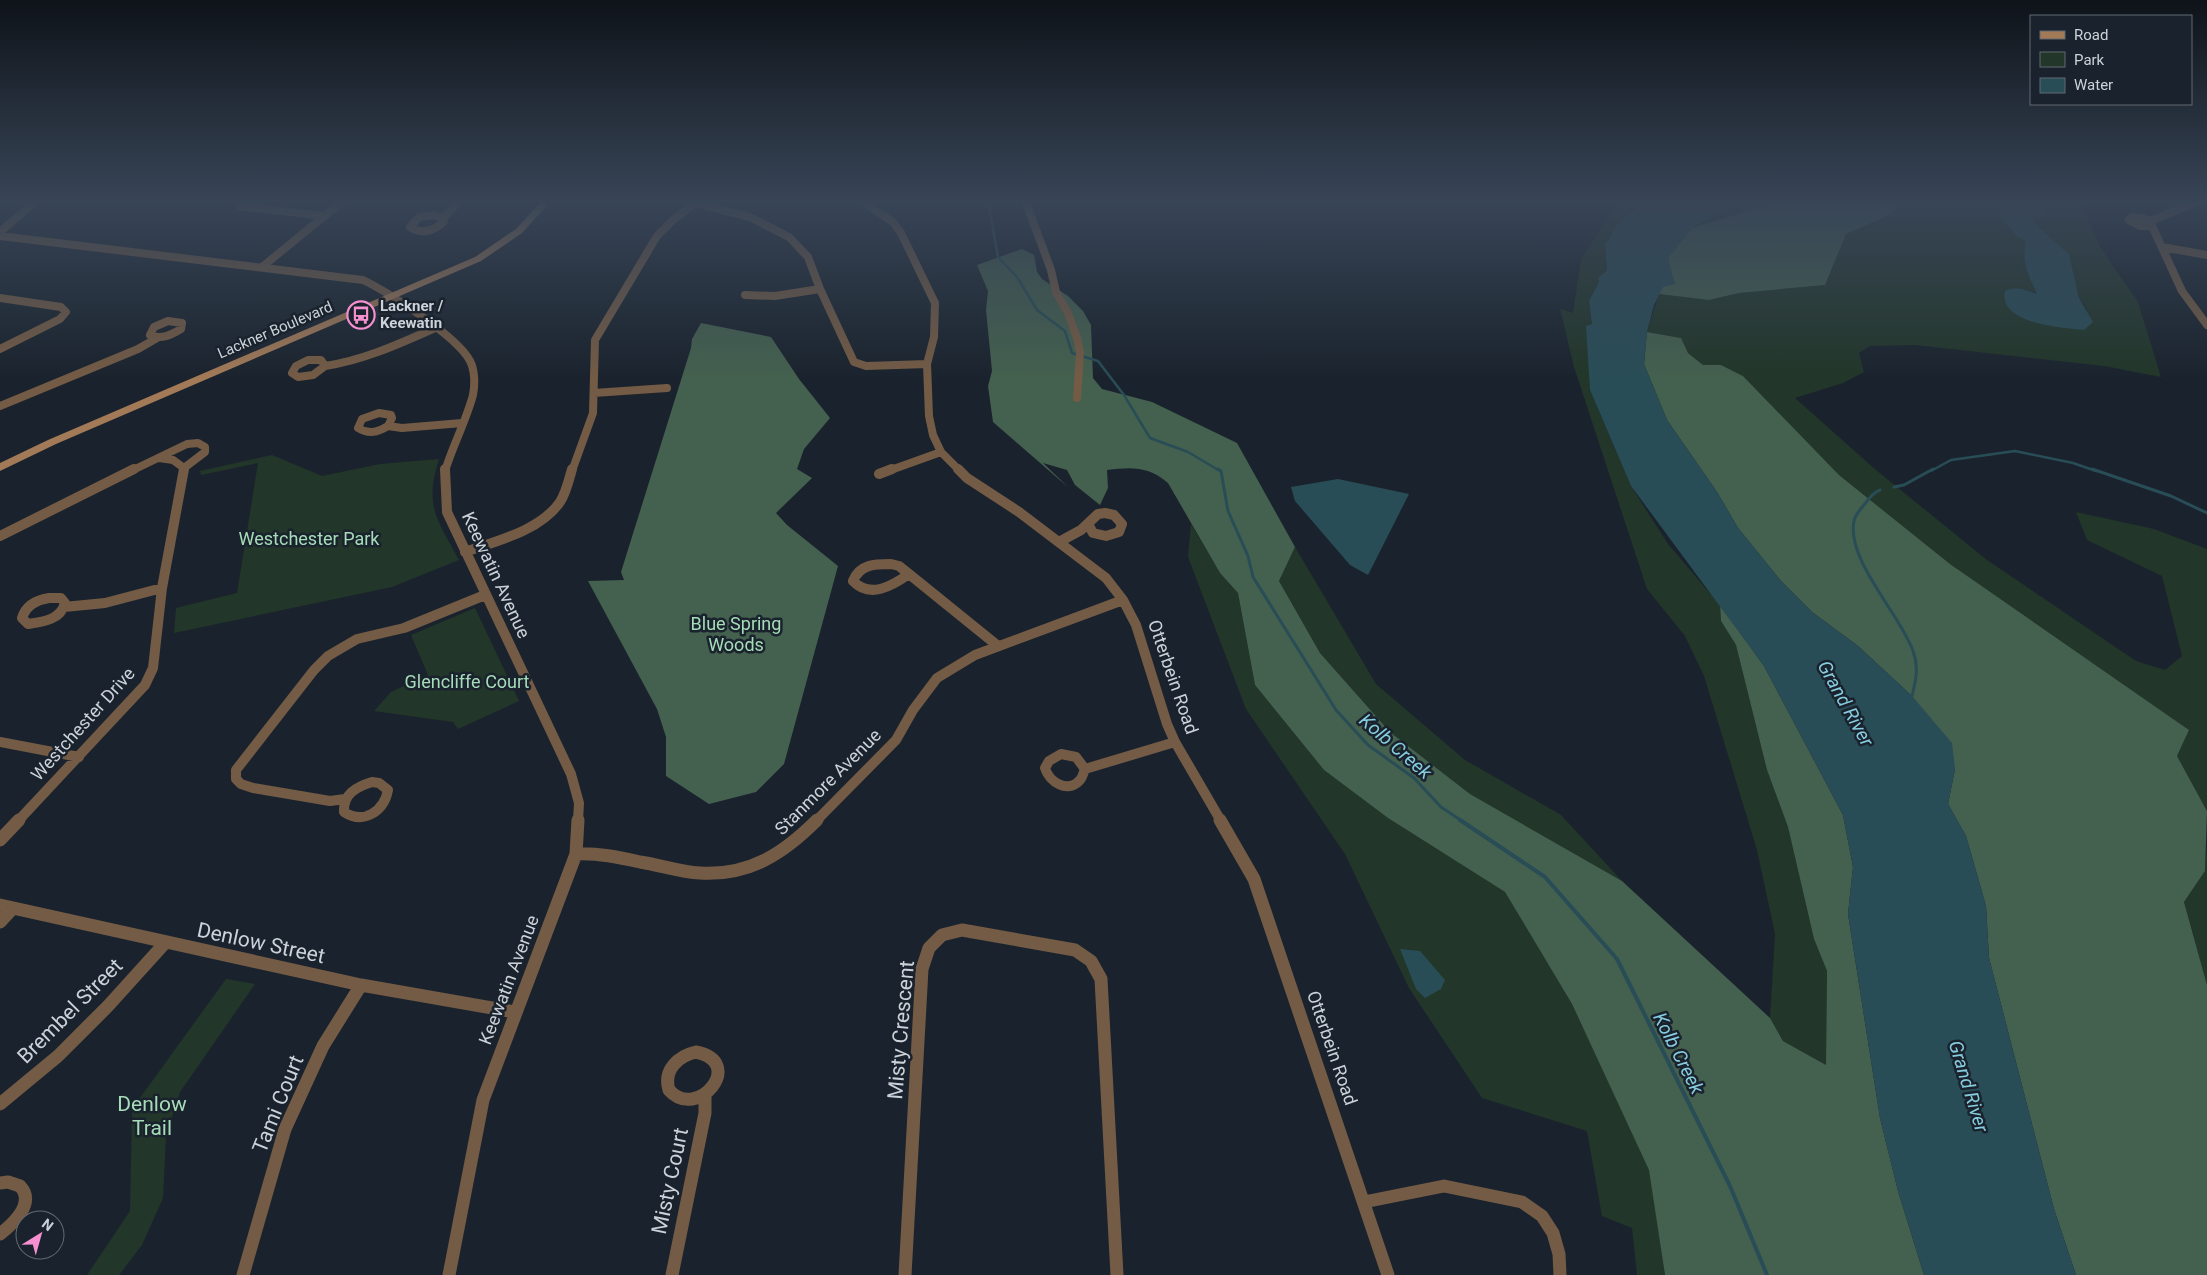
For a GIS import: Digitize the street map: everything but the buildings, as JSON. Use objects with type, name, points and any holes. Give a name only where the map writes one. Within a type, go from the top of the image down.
[{"type":"main road","name":"Lackner Boulevard","points":[[0,467],[61,438],[477,260]]},
{"type":"street","name":"Keewatin Avenue","points":[[199,260],[363,280],[374,284],[458,346],[468,357],[472,368],[473,394],[446,470],[447,512],[571,774],[579,803],[576,854],[483,1100],[449,1275]]},
{"type":"street","points":[[262,267],[271,260]]},
{"type":"street","points":[[465,552],[534,525],[554,511],[561,501],[589,427],[594,393],[595,340],[643,260]]},
{"type":"street","points":[[809,260],[820,289],[854,362],[866,366],[927,364]]},
{"type":"street","name":"Otterbein Road","points":[[914,260],[936,303],[934,337],[927,364],[929,416],[933,434],[941,452],[967,478],[1019,512],[1106,578],[1123,600],[1136,625],[1167,724],[1175,742],[1257,886],[1388,1275]]},
{"type":"street","points":[[1047,260],[1056,292],[1068,314],[1080,356],[1077,398]]},
{"type":"street","points":[[2167,260],[2178,285],[2194,310],[2207,325]]},
{"type":"street","points":[[745,294],[776,296],[820,289]]},
{"type":"street","points":[[0,298],[61,307],[66,312],[60,319],[0,348]]},
{"type":"street","points":[[2194,310],[2207,311]]},
{"type":"street","points":[[325,366],[346,363],[393,347],[435,328]]},
{"type":"street","points":[[0,406],[138,349],[156,338]]},
{"type":"street","points":[[594,393],[667,388]]},
{"type":"street","points":[[388,426],[402,428],[462,423]]},
{"type":"street","points":[[0,536],[61,504],[187,444],[198,443],[205,447],[205,452],[200,458],[184,468],[172,460],[158,458]]},
{"type":"street","points":[[880,474],[941,452]]},
{"type":"street","name":"Westchester Drive","points":[[0,840],[145,685],[153,668],[162,588],[184,468]]},
{"type":"street","points":[[1059,542],[1088,524]]},
{"type":"street","points":[[909,574],[898,582],[877,590],[865,591],[857,587],[854,581],[855,574],[861,568],[870,565],[891,564],[899,566],[909,574],[998,646]]},
{"type":"street","points":[[64,607],[106,602],[162,588]]},
{"type":"street","points":[[345,799],[330,801],[253,788],[241,784],[236,779],[236,770],[314,670],[328,656],[357,639],[404,628],[486,595]]},
{"type":"street","name":"Stanmore Avenue","points":[[576,854],[596,853],[699,873],[724,873],[769,860],[798,839],[896,740],[913,710],[937,678],[975,655],[1123,600]]},
{"type":"street","points":[[0,742],[79,757]]},
{"type":"street","points":[[1086,769],[1175,742]]},
{"type":"street","name":"Denlow Street","points":[[0,905],[361,985],[515,1012]]},
{"type":"street","points":[[0,922],[13,908]]},
{"type":"street","name":"Misty Crescent","points":[[905,1275],[922,969],[929,948],[942,935],[962,930],[1074,950],[1091,961],[1101,979],[1117,1275]]},
{"type":"street","name":"Brembel Street","points":[[0,1104],[58,1056],[108,1006],[165,942]]},
{"type":"street","name":"Tami Court","points":[[243,1275],[285,1129],[324,1046],[361,985]]},
{"type":"street","name":"Misty Court","points":[[672,1275],[706,1113],[705,1095]]},
{"type":"street","points":[[0,1182],[10,1181],[19,1184],[26,1196],[19,1215],[11,1226],[0,1234]]},
{"type":"street","points":[[1364,1202],[1444,1186],[1522,1202],[1542,1216],[1553,1233],[1559,1254],[1560,1275]]},
{"type":"green space","points":[[992,260],[1035,260],[1037,272],[1042,279],[1068,296],[1083,311],[1091,325],[1093,378],[1102,389],[1152,402],[1237,443],[1295,547],[1279,581],[1320,653],[1390,732],[1470,794],[1622,881],[1770,1018],[1783,1041],[1826,1065],[1827,971],[1814,939],[1788,827],[1767,770],[1736,645],[1721,621],[1720,605],[1764,666],[1843,815],[1853,867],[1848,914],[1880,1118],[1898,1191],[1924,1275],[1665,1275],[1649,1170],[1572,1004],[1505,892],[1388,818],[1324,770],[1255,685],[1238,593],[1220,573],[1168,483],[1154,473],[1139,469],[1107,470],[1108,488],[1100,505],[1075,485],[1067,470],[1043,463],[1069,488],[993,422],[988,386],[992,371],[986,310],[988,291],[977,265]]},
{"type":"green space","points":[[1581,260],[1606,260],[1607,270],[1598,278],[1599,282],[1589,301],[1592,324],[1589,358],[1590,390],[1631,486],[1668,544],[1720,605],[1721,621],[1736,645],[1767,770],[1788,827],[1814,939],[1827,971],[1826,1065],[1783,1041],[1770,1018],[1775,934],[1757,850],[1704,676],[1685,636],[1647,589],[1574,367],[1560,309],[1573,313]]},
{"type":"green space","points":[[1668,260],[1836,260],[1825,285],[1739,293],[1709,300],[1659,294],[1663,286]]},
{"type":"green space","points":[[1836,260],[2025,260],[2028,275],[2037,294],[2021,289],[2005,291],[2088,311],[2079,298],[2070,260],[2109,260],[2138,302],[2161,377],[2104,366],[1915,345],[1870,346],[1859,353],[1864,372],[1843,383],[1795,398],[1876,470],[1987,560],[2136,661],[2165,670],[2182,656],[2162,576],[2087,540],[2076,512],[2154,529],[2207,549],[2207,811],[2177,756],[2189,730],[1950,564],[1839,475],[1743,376],[1721,365],[1703,365],[1688,353],[1680,338],[1647,332],[1659,294],[1709,300],[1739,293],[1825,285]]},
{"type":"green space","name":"Blue Spring Woods","points":[[701,323],[771,337],[799,379],[830,418],[804,449],[797,469],[812,478],[776,513],[787,525],[838,566],[784,764],[756,792],[709,804],[666,776],[666,737],[657,709],[588,581],[624,580],[621,572],[691,348],[692,339]]},
{"type":"green space","points":[[1647,332],[1681,338],[1688,353],[1703,365],[1721,365],[1743,376],[1839,475],[1950,564],[2189,730],[2177,756],[2207,811],[2205,871],[2184,902],[2207,985],[2207,1275],[2076,1275],[2054,1209],[1989,958],[1986,906],[1966,836],[1948,804],[1955,769],[1912,696],[1858,646],[1812,612],[1781,581],[1738,528],[1717,492],[1667,420],[1644,364]]},
{"type":"green space","name":"Westchester Park","points":[[272,455],[322,476],[380,464],[439,459],[433,489],[435,512],[444,534],[459,560],[392,587],[174,633],[176,608],[237,593],[258,463],[201,475],[200,471]]},
{"type":"green space","points":[[1191,524],[1220,573],[1238,593],[1255,685],[1324,770],[1388,818],[1505,892],[1572,1004],[1650,1170],[1665,1275],[1637,1275],[1632,1228],[1602,1216],[1587,1131],[1482,1098],[1409,988],[1345,854],[1246,709],[1188,557]]},
{"type":"green space","points":[[1295,547],[1376,684],[1465,760],[1561,815],[1622,881],[1470,794],[1390,732],[1320,653],[1279,581]]},
{"type":"green space","name":"Glencliffe Court","points":[[475,608],[519,701],[458,729],[453,722],[374,711],[391,692],[428,675],[411,635]]},
{"type":"green space","points":[[2207,844],[2207,985],[2184,902],[2205,871]]},
{"type":"green space","name":"Denlow Trail","points":[[226,979],[255,984],[180,1092],[166,1136],[163,1198],[142,1245],[119,1275],[87,1275],[130,1211],[132,1109]]},
{"type":"water","name":"Grand River","points":[[1606,260],[1668,260],[1675,284],[1663,287],[1654,305],[1647,332],[1644,364],[1667,420],[1717,492],[1738,528],[1781,581],[1812,612],[1858,646],[1912,696],[1952,743],[1955,769],[1948,804],[1966,836],[1986,906],[1989,958],[2054,1209],[2076,1275],[1924,1275],[1898,1191],[1880,1118],[1848,914],[1853,867],[1843,815],[1764,666],[1631,486],[1590,390],[1586,326],[1592,324],[1589,301],[1599,282],[1598,278],[1607,270]]},
{"type":"water","points":[[2025,260],[2070,260],[2079,298],[2093,322],[2084,330],[2061,328],[2034,322],[2011,311],[2005,302],[2005,291],[2013,288],[2037,294]]},
{"type":"water","points":[[1338,479],[1409,494],[1368,575],[1350,565],[1295,501],[1291,487]]},
{"type":"water","points":[[1400,949],[1420,951],[1445,980],[1441,989],[1425,998],[1416,989]]},
{"type":"waterway","name":"Kolb Creek","points":[[1000,260],[1017,277],[1037,310],[1065,331],[1072,353],[1098,361],[1124,395],[1150,438],[1188,452],[1220,471]]},
{"type":"waterway","points":[[1931,471],[1951,460],[2015,451],[2073,463],[2096,471]]},
{"type":"waterway","name":"Kolb Creek","points":[[1218,469],[1221,471],[1228,511],[1248,556],[1253,577],[1336,710],[1368,745],[1414,778],[1441,807],[1462,821]]},
{"type":"waterway","points":[[1894,487],[1904,485],[1933,469]]},
{"type":"waterway","points":[[2092,469],[2171,496],[2207,513]]},
{"type":"waterway","points":[[1880,490],[1871,496],[1857,515],[1854,521],[1854,536],[1858,553],[1866,570],[1913,651],[1916,679],[1912,696]]},
{"type":"waterway","name":"Kolb Creek","points":[[1460,820],[1545,877],[1617,959],[1730,1186],[1767,1275]]},
{"type":"place","name":"Lackner / Keewatin","points":[[361,315]]}]
